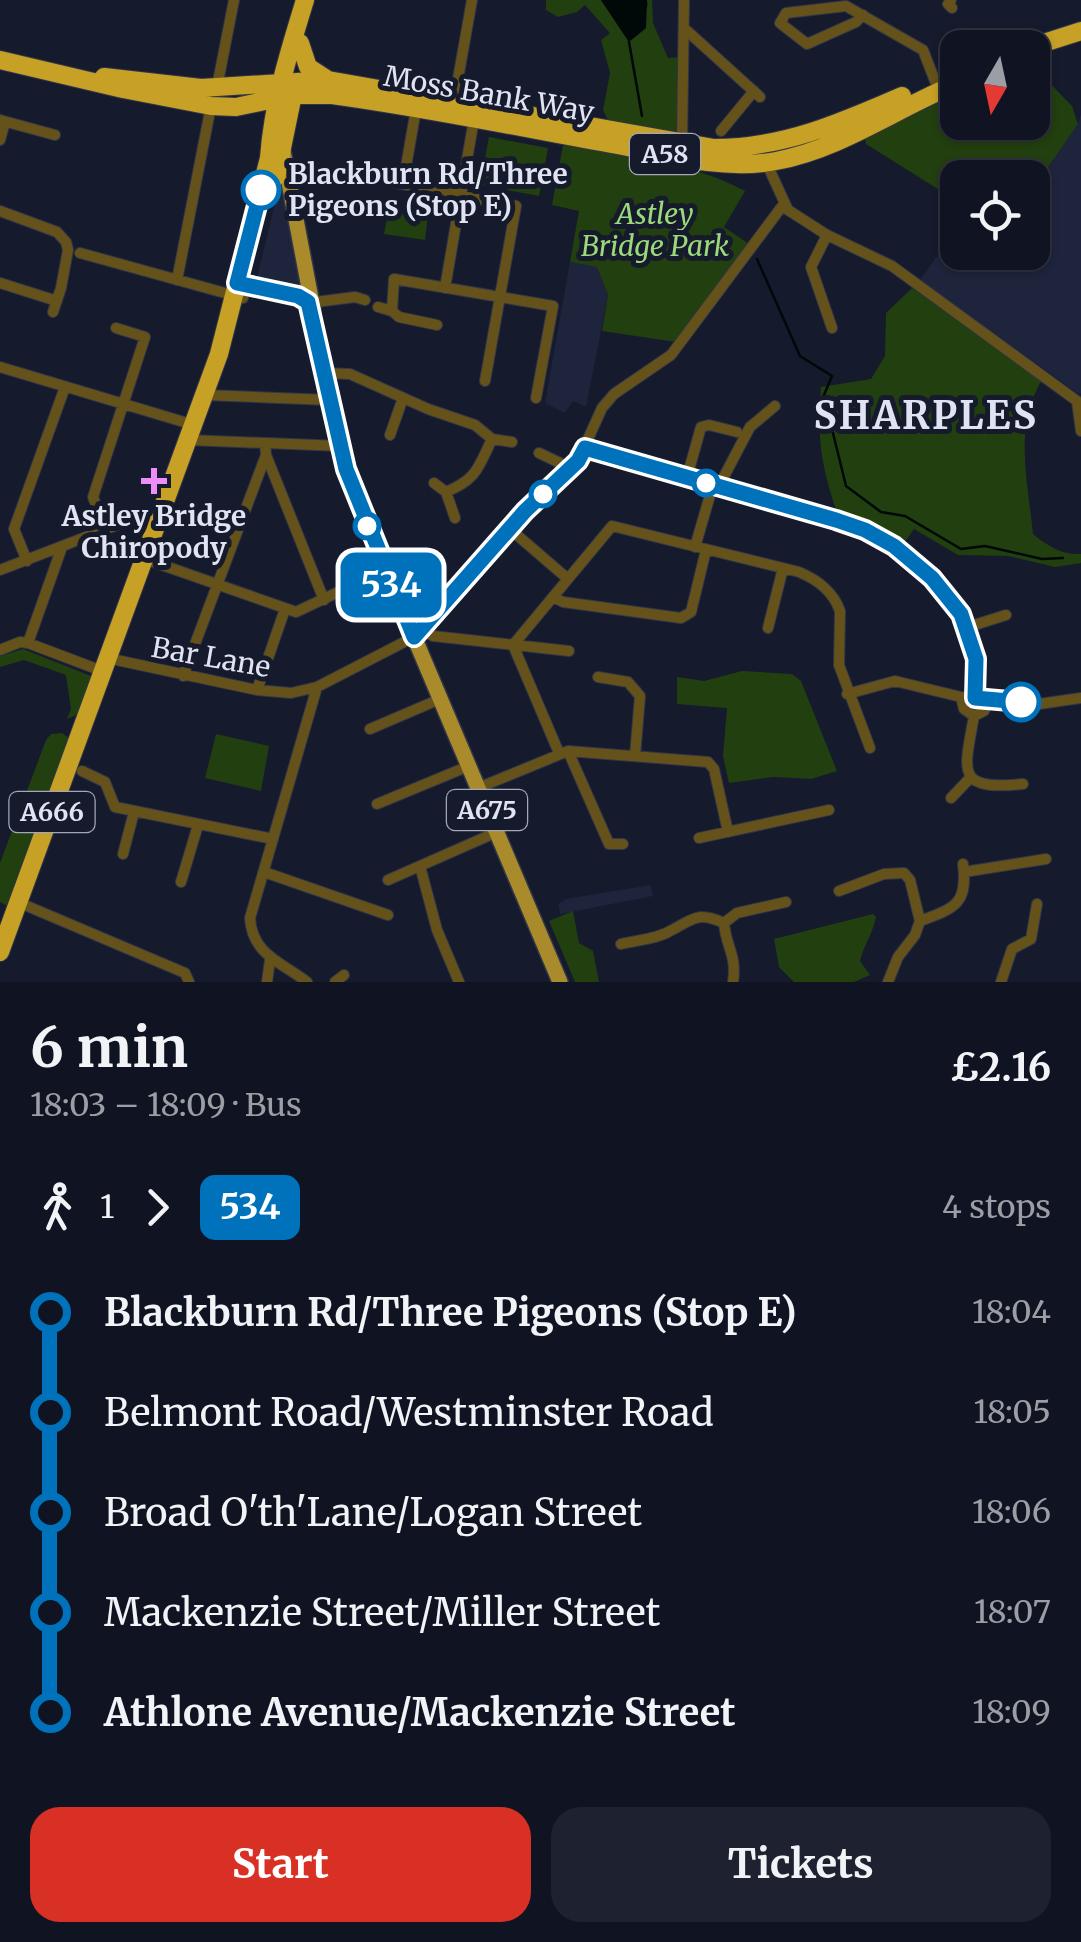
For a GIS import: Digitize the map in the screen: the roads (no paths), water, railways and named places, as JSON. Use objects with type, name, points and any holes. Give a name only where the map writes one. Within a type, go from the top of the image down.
[{"type":"highway","points":[[271,132],[300,43],[306,0]]},
{"type":"highway","points":[[240,291],[276,154],[306,0]]},
{"type":"highway","points":[[1050,41],[1081,31]]},
{"type":"highway","points":[[1050,51],[1081,42]]},
{"type":"highway","points":[[300,43],[310,70],[328,80]]},
{"type":"highway","name":"A58","points":[[0,60],[123,90],[214,97],[287,91]]},
{"type":"highway","name":"Moss Bank Way","points":[[287,91],[416,109],[453,109],[474,119],[668,155],[742,164],[940,79]]},
{"type":"highway","name":"Moss Bank Way","points":[[287,91],[328,80],[453,109],[682,144],[771,153],[830,146],[940,91]]},
{"type":"highway","name":"A58","points":[[214,97],[236,107],[287,91]]},
{"type":"highway","points":[[236,107],[264,120],[276,154]]},
{"type":"highway","name":"A666","points":[[0,952],[240,291]]},
{"type":"main road","name":"A675","points":[[276,154],[328,400],[357,502],[385,570],[419,633],[440,699],[560,982]]},
{"type":"main road","points":[[240,291],[308,300]]},
{"type":"street","points":[[177,280],[234,0]]},
{"type":"street","points":[[453,109],[472,0]]},
{"type":"street","points":[[682,144],[684,0]]},
{"type":"street","points":[[863,15],[807,44],[780,22],[786,13],[839,5],[863,15],[923,50],[935,81]]},
{"type":"street","points":[[685,29],[757,94],[721,131]]},
{"type":"street","points":[[403,184],[416,109]]},
{"type":"street","points":[[445,288],[474,119]]},
{"type":"street","points":[[0,140],[3,121],[55,136]]},
{"type":"street","points":[[771,153],[783,205],[827,234],[892,266],[1079,400],[1081,431]]},
{"type":"street","points":[[302,167],[516,206],[486,381]]},
{"type":"street","points":[[569,651],[419,633],[510,529],[568,472],[585,448],[602,408],[614,394],[671,355],[783,205]]},
{"type":"street","points":[[0,211],[63,236],[68,250],[55,306],[0,282]]},
{"type":"street","points":[[827,234],[811,267],[832,328]]},
{"type":"street","points":[[86,270],[85,255],[177,280],[240,291]]},
{"type":"street","points":[[392,311],[394,278],[553,306],[536,398]]},
{"type":"street","points":[[308,300],[365,300]]},
{"type":"street","points":[[378,307],[399,317],[437,325]]},
{"type":"street","points":[[105,529],[93,497],[145,337],[116,328]]},
{"type":"street","points":[[0,384],[3,368],[125,404],[191,433],[266,449],[340,446]]},
{"type":"street","points":[[323,373],[350,374],[476,425],[492,439],[512,442]]},
{"type":"street","points":[[27,561],[14,529],[66,387]]},
{"type":"street","points":[[204,395],[328,400]]},
{"type":"street","points":[[389,438],[403,398]]},
{"type":"street","points":[[553,597],[563,602],[681,618],[691,612],[716,486],[750,427],[776,406]]},
{"type":"street","points":[[687,477],[701,427],[710,425],[737,432]]},
{"type":"street","points":[[446,492],[462,486],[476,474],[492,439]]},
{"type":"street","points":[[585,448],[836,520],[880,537],[932,578],[968,627],[976,659],[975,698]]},
{"type":"street","points":[[183,676],[266,449]]},
{"type":"street","points":[[266,449],[324,600]]},
{"type":"street","points":[[539,453],[560,463],[568,472]]},
{"type":"street","points":[[434,483],[446,492],[456,518]]},
{"type":"street","points":[[0,570],[143,515],[160,518]]},
{"type":"street","points":[[513,646],[612,526],[783,568],[818,582],[837,602],[839,666],[870,748]]},
{"type":"street","points":[[510,529],[568,579]]},
{"type":"street","points":[[0,650],[28,643],[62,547]]},
{"type":"street","points":[[145,560],[300,612],[385,570]]},
{"type":"street","points":[[768,628],[783,568]]},
{"type":"street","points":[[257,690],[285,609]]},
{"type":"street","points":[[968,627],[1006,614]]},
{"type":"street","name":"Bar Lane","points":[[28,643],[105,665],[291,693],[318,688],[419,633]]},
{"type":"street","points":[[513,646],[609,844],[623,844]]},
{"type":"street","points":[[598,677],[628,682],[640,696],[635,756]]},
{"type":"street","points":[[847,694],[895,681],[961,697],[1048,704],[1081,698]]},
{"type":"street","points":[[307,982],[270,960],[252,933],[250,918],[318,688]]},
{"type":"street","points":[[961,697],[964,710],[974,716]]},
{"type":"street","points":[[370,729],[440,699]]},
{"type":"street","points":[[974,716],[984,711],[989,699]]},
{"type":"street","points":[[974,716],[966,758],[971,777],[981,786],[1022,784]]},
{"type":"street","points":[[478,788],[563,752],[712,764],[728,832]]},
{"type":"street","points":[[378,804],[469,766]]},
{"type":"street","points":[[82,771],[106,782],[113,806],[273,839]]},
{"type":"street","points":[[951,798],[971,777]]},
{"type":"street","points":[[699,838],[829,810]]},
{"type":"street","points":[[123,854],[134,812]]},
{"type":"street","points":[[182,882],[198,825]]},
{"type":"street","points":[[388,880],[496,832]]},
{"type":"street","points":[[920,922],[944,913],[960,900],[966,886],[964,868],[1042,859],[1040,876]]},
{"type":"street","points":[[420,866],[437,930],[459,982]]},
{"type":"street","points":[[264,872],[388,915]]},
{"type":"street","points":[[841,876],[842,889],[884,874],[904,873],[910,880],[920,922],[888,982]]},
{"type":"street","points":[[724,924],[737,912],[782,902],[776,890]]},
{"type":"street","points":[[20,903],[185,974],[188,982]]},
{"type":"street","points":[[1000,982],[1008,946],[1031,939],[1039,918],[1037,904]]},
{"type":"street","points":[[632,955],[625,943],[669,932],[685,920],[700,916],[724,924]]},
{"type":"street","points":[[724,924],[727,944],[735,958],[733,982]]},
{"type":"street","points":[[267,982],[270,960]]},
{"type":"waterway","points":[[629,42],[642,116]]},
{"type":"waterway","points":[[757,259],[800,356],[832,376],[821,402],[822,430],[832,429],[846,486],[881,512],[905,516],[961,549],[985,546],[1042,559],[1063,558]]},
{"type":"place","name":"Blackburn Rd/Three Pigeons (Stop E)","points":[[261,190]]},
{"type":"place","name":"Astley Bridge Chiropody","points":[[154,481]]},
{"type":"district","name":"SHARPLES","points":[[926,416]]},
{"type":"park label","name":"Astley Bridge Park","points":[[655,230]]}]
